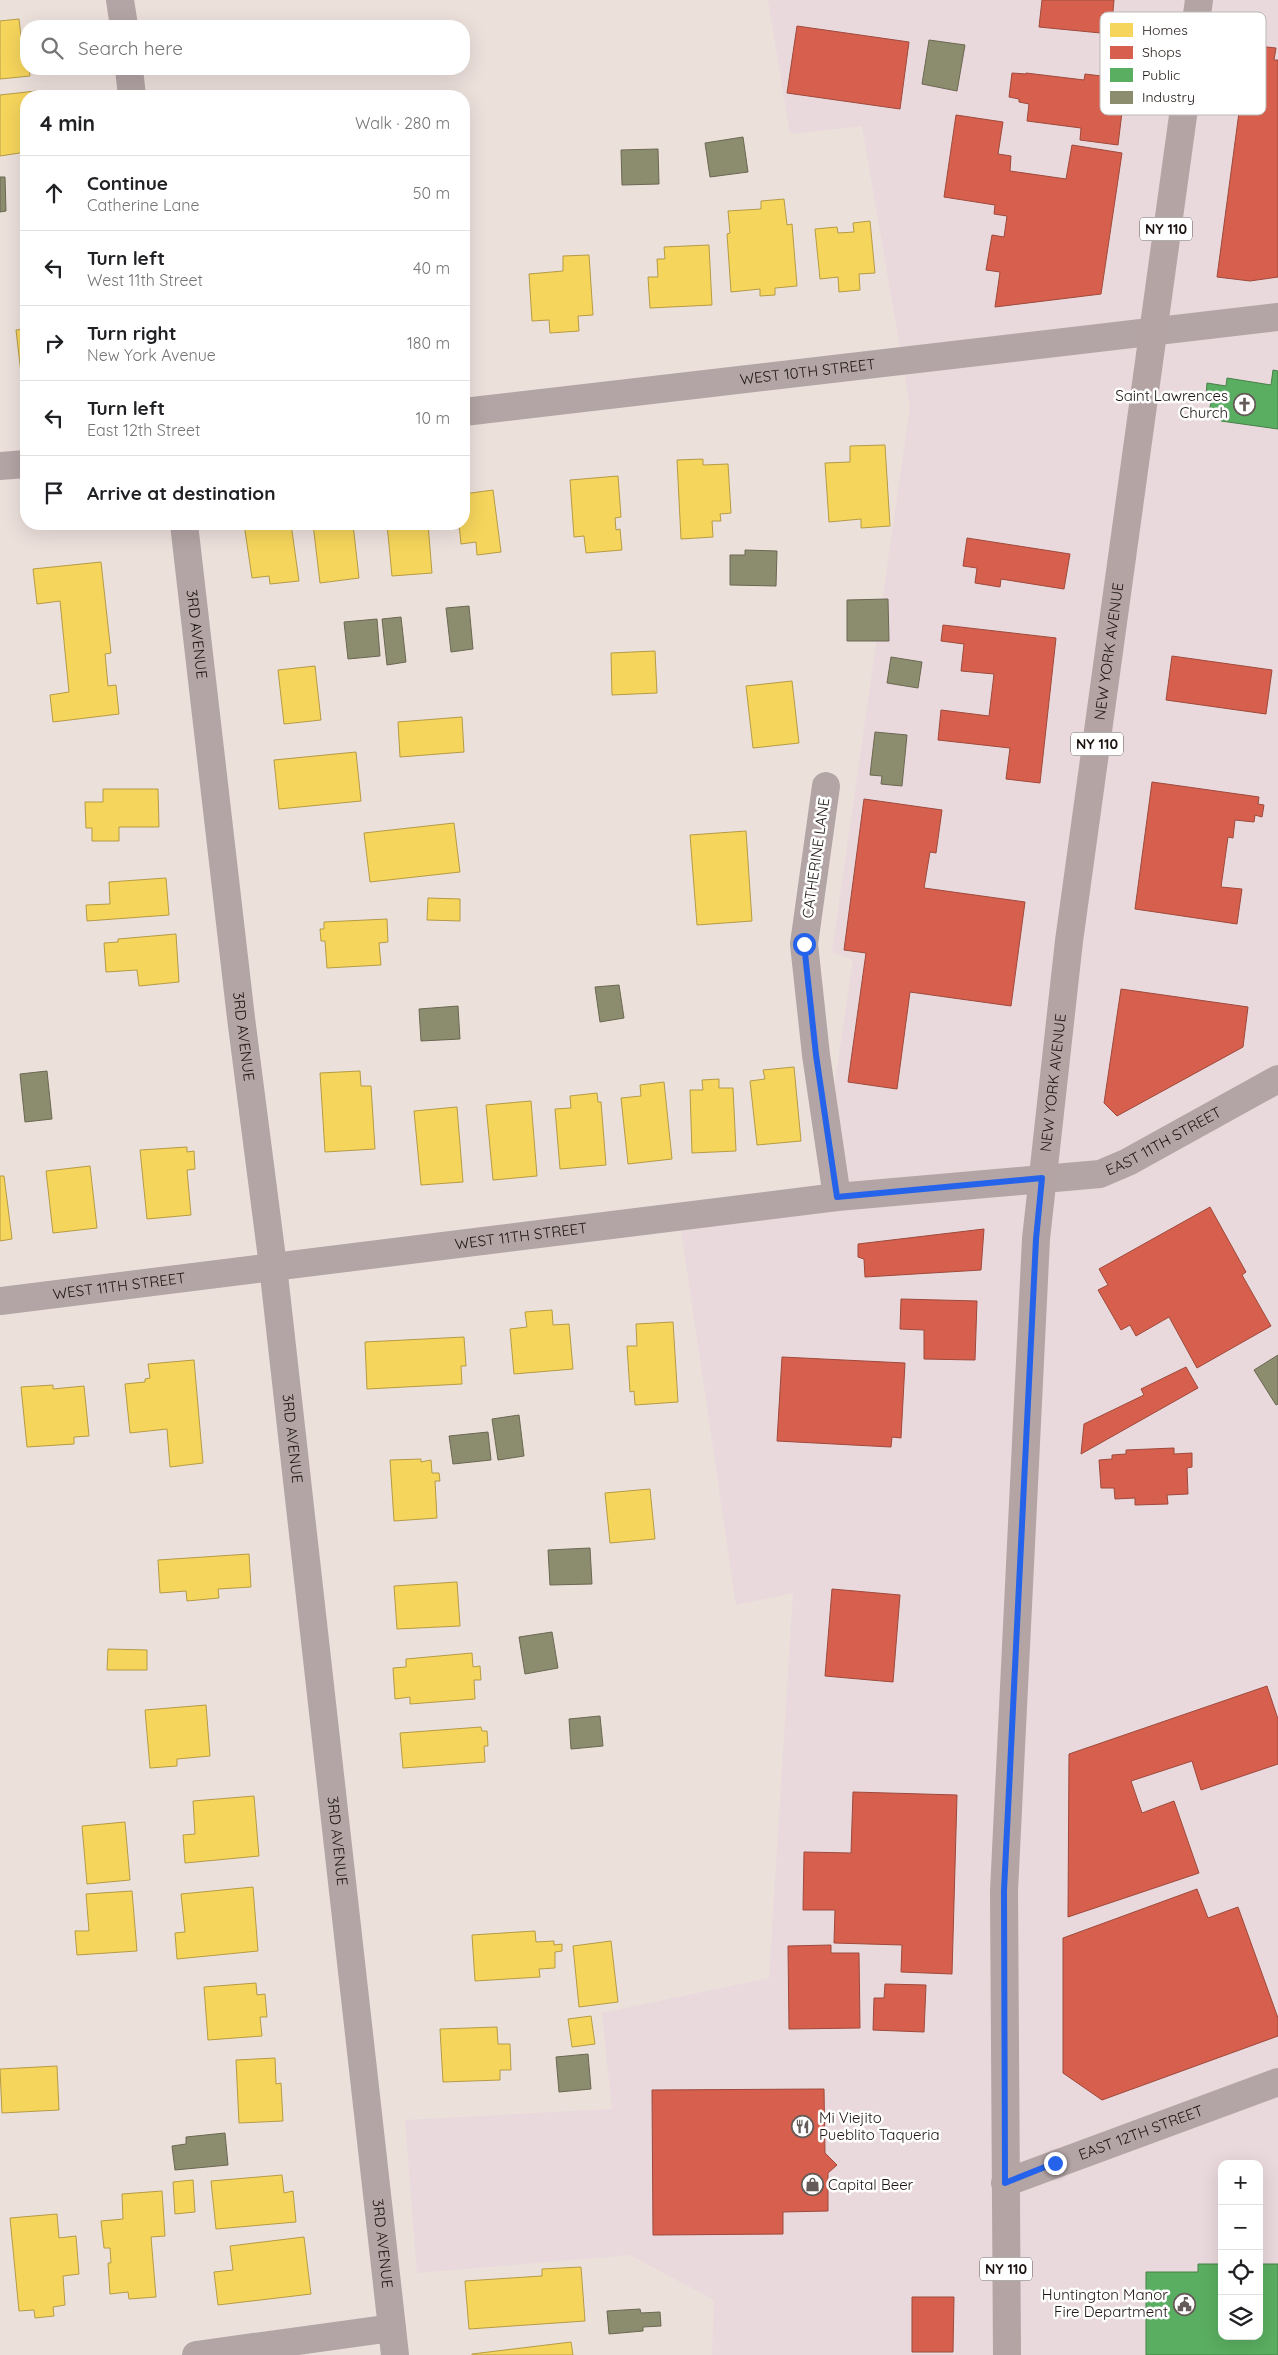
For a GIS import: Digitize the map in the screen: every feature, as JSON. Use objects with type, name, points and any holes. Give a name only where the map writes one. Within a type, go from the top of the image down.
[{"type":"main road","name":"NEW YORK AVENUE","points":[[1007,2355],[1004,1891],[1036,1239],[1069,941],[1183,115]]},
{"type":"street","points":[[120,0],[123,20]]},
{"type":"street","points":[[130,75],[131,90]]},
{"type":"street","name":"WEST 10TH STREET","points":[[470,411],[1278,317]]},
{"type":"street","points":[[0,466],[20,464]]},
{"type":"street","name":"3RD AVENUE","points":[[185,530],[241,1018],[274,1266],[395,2355]]},
{"type":"street","name":"CATHERINE LANE","points":[[826,786],[804,944],[815,1046],[837,1197]]},
{"type":"street","name":"EAST 11TH STREET","points":[[1042,1178],[1100,1174],[1121,1165],[1278,1079]]},
{"type":"street","name":"WEST 11TH STREET","points":[[0,1301],[837,1197],[1042,1178]]},
{"type":"street","name":"EAST 12TH STREET","points":[[1005,2183],[1278,2082]]},
{"type":"street","points":[[196,2355],[392,2328]]},
{"type":"shaded area","points":[[768,0],[1278,0],[1278,2355],[712,2355],[714,2300],[630,2255],[417,2273],[405,2120],[612,2109],[602,2013],[769,1978],[793,1593],[736,1605],[678,1209],[844,1188],[834,1088],[853,960],[832,952],[910,407],[862,126],[790,134]]},
{"type":"building: Homes","points":[[19,19],[20,75],[30,76],[0,79],[0,21]]},
{"type":"building: Homes","points":[[20,93],[20,153],[0,156],[0,95]]},
{"type":"building: Homes","points":[[784,199],[787,225],[792,224],[797,286],[775,288],[775,295],[760,296],[760,289],[731,292],[727,234],[730,233],[728,211],[761,209],[761,201]]},
{"type":"building: Homes","points":[[870,221],[875,273],[859,274],[860,290],[839,292],[838,277],[820,279],[815,229],[837,227],[838,233],[854,232],[853,223]]},
{"type":"building: Homes","points":[[709,245],[712,305],[650,308],[648,277],[658,277],[657,259],[665,259],[664,247]]},
{"type":"building: Homes","points":[[589,255],[593,315],[578,316],[579,331],[550,333],[549,320],[532,321],[529,274],[563,271],[563,256]]},
{"type":"building: Homes","points":[[16,330],[20,330],[20,364]]},
{"type":"building: Homes","points":[[885,445],[890,526],[861,528],[861,519],[829,522],[825,463],[850,462],[850,446]]},
{"type":"building: Homes","points":[[703,459],[703,465],[728,464],[731,513],[720,514],[721,521],[712,521],[713,537],[681,539],[677,460]]},
{"type":"building: Homes","points":[[618,476],[621,517],[615,518],[616,530],[620,529],[622,550],[586,553],[584,536],[574,537],[570,480]]},
{"type":"building: Homes","points":[[493,490],[501,552],[477,555],[476,542],[461,544],[460,530],[470,530],[470,493]]},
{"type":"building: Homes","points":[[245,530],[292,530],[299,581],[270,584],[269,576],[252,578]]},
{"type":"building: Homes","points":[[314,530],[354,530],[359,578],[320,583]]},
{"type":"building: Homes","points":[[388,530],[428,530],[432,573],[392,576]]},
{"type":"building: Homes","points":[[101,562],[111,653],[105,654],[108,686],[116,685],[119,714],[53,722],[50,695],[69,692],[60,601],[37,604],[33,569]]},
{"type":"building: Homes","points":[[655,651],[657,693],[612,695],[611,653]]},
{"type":"building: Homes","points":[[315,666],[321,720],[284,724],[278,670]]},
{"type":"building: Homes","points":[[792,681],[799,743],[753,748],[746,686]]},
{"type":"building: Homes","points":[[462,717],[464,752],[400,757],[398,722]]},
{"type":"building: Homes","points":[[356,752],[361,801],[279,809],[274,760]]},
{"type":"building: Homes","points":[[103,789],[158,789],[159,827],[119,827],[119,841],[92,841],[92,828],[86,828],[85,802],[103,802]]},
{"type":"building: Homes","points":[[454,823],[460,872],[370,882],[364,833]]},
{"type":"building: Homes","points":[[746,831],[752,921],[697,925],[690,835]]},
{"type":"building: Homes","points":[[166,878],[169,915],[87,921],[86,905],[110,904],[109,882]]},
{"type":"building: Homes","points":[[428,898],[460,899],[460,921],[427,920]]},
{"type":"building: Homes","points":[[387,919],[388,942],[379,943],[381,965],[327,968],[325,941],[321,941],[320,929],[324,929],[324,922]]},
{"type":"building: Homes","points":[[176,934],[179,982],[139,986],[137,970],[106,972],[104,943],[118,942],[118,939]]},
{"type":"building: Homes","points":[[794,1067],[801,1141],[757,1145],[750,1081],[765,1079],[763,1070]]},
{"type":"building: Homes","points":[[360,1071],[361,1086],[371,1086],[375,1149],[325,1152],[320,1073]]},
{"type":"building: Homes","points":[[719,1079],[719,1088],[733,1088],[736,1151],[692,1153],[690,1090],[703,1090],[702,1080]]},
{"type":"building: Homes","points":[[664,1082],[672,1159],[628,1164],[621,1098],[641,1096],[640,1085]]},
{"type":"building: Homes","points":[[597,1093],[598,1102],[601,1102],[606,1165],[560,1169],[555,1109],[571,1108],[570,1096]]},
{"type":"building: Homes","points":[[531,1101],[537,1176],[493,1180],[486,1105]]},
{"type":"building: Homes","points":[[457,1107],[463,1182],[421,1185],[414,1111]]},
{"type":"building: Homes","points":[[187,1147],[187,1152],[194,1151],[195,1169],[187,1170],[191,1215],[147,1219],[140,1150]]},
{"type":"building: Homes","points":[[90,1166],[97,1228],[53,1233],[46,1171]]},
{"type":"building: Homes","points":[[0,1176],[4,1176],[12,1239],[0,1241]]},
{"type":"building: Homes","points":[[552,1310],[553,1325],[569,1324],[573,1369],[514,1374],[510,1329],[527,1327],[525,1312]]},
{"type":"building: Homes","points":[[673,1322],[678,1402],[635,1405],[634,1391],[630,1392],[627,1346],[637,1346],[636,1324]]},
{"type":"building: Homes","points":[[464,1337],[466,1366],[461,1366],[462,1384],[367,1389],[365,1342]]},
{"type":"building: Homes","points":[[194,1360],[203,1463],[170,1467],[167,1429],[130,1433],[125,1384],[145,1382],[145,1379],[150,1378],[148,1364]]},
{"type":"building: Homes","points":[[53,1385],[53,1389],[84,1386],[89,1436],[74,1437],[74,1444],[27,1447],[21,1387]]},
{"type":"building: Homes","points":[[421,1459],[421,1462],[431,1460],[432,1473],[439,1473],[440,1481],[435,1481],[437,1518],[394,1521],[390,1460]]},
{"type":"building: Homes","points":[[650,1489],[655,1539],[610,1543],[605,1493]]},
{"type":"building: Homes","points":[[249,1554],[251,1587],[218,1589],[219,1598],[187,1601],[186,1591],[160,1593],[158,1560]]},
{"type":"building: Homes","points":[[457,1582],[460,1626],[397,1629],[394,1586]]},
{"type":"building: Homes","points":[[108,1649],[147,1650],[147,1670],[107,1670]]},
{"type":"building: Homes","points":[[472,1653],[473,1667],[480,1666],[481,1680],[474,1680],[475,1699],[410,1704],[410,1697],[395,1699],[393,1668],[406,1667],[406,1659]]},
{"type":"building: Homes","points":[[206,1705],[210,1756],[177,1759],[177,1766],[150,1768],[145,1710]]},
{"type":"building: Homes","points":[[481,1727],[482,1731],[487,1731],[488,1746],[484,1746],[485,1762],[403,1768],[400,1733]]},
{"type":"building: Homes","points":[[254,1796],[259,1856],[185,1863],[183,1835],[195,1834],[193,1801]]},
{"type":"building: Homes","points":[[125,1822],[130,1880],[87,1884],[82,1826]]},
{"type":"building: Homes","points":[[253,1887],[258,1951],[177,1959],[175,1933],[185,1932],[181,1894]]},
{"type":"building: Homes","points":[[132,1891],[137,1951],[77,1955],[75,1931],[89,1931],[86,1894]]},
{"type":"building: Homes","points":[[535,1931],[536,1942],[554,1941],[554,1945],[562,1944],[562,1951],[555,1952],[555,1968],[539,1969],[540,1977],[475,1981],[472,1935]]},
{"type":"building: Homes","points":[[611,1941],[618,2002],[579,2007],[573,1946]]},
{"type":"building: Homes","points":[[256,1983],[257,1995],[265,1994],[267,2017],[260,2017],[262,2036],[208,2040],[204,1987]]},
{"type":"building: Homes","points":[[591,2016],[595,2044],[572,2047],[568,2019]]},
{"type":"building: Homes","points":[[497,2027],[498,2044],[510,2044],[511,2070],[500,2070],[500,2080],[443,2082],[440,2029]]},
{"type":"building: Homes","points":[[275,2058],[276,2084],[281,2083],[283,2121],[239,2123],[236,2060]]},
{"type":"building: Homes","points":[[57,2066],[59,2110],[2,2113],[0,2069]]},
{"type":"building: Homes","points":[[282,2175],[284,2193],[293,2191],[296,2222],[216,2229],[211,2181]]},
{"type":"building: Homes","points":[[193,2180],[195,2212],[175,2214],[173,2182]]},
{"type":"building: Homes","points":[[162,2191],[165,2236],[151,2237],[156,2297],[129,2299],[128,2292],[110,2294],[108,2263],[111,2263],[110,2248],[104,2248],[101,2221],[123,2219],[122,2194]]},
{"type":"building: Homes","points":[[57,2214],[59,2238],[76,2236],[79,2274],[63,2276],[65,2305],[53,2307],[54,2316],[35,2318],[34,2310],[19,2311],[10,2218]]},
{"type":"building: Homes","points":[[304,2237],[311,2294],[218,2305],[214,2272],[233,2270],[230,2246]]},
{"type":"building: Homes","points":[[581,2267],[585,2321],[469,2329],[465,2281],[542,2276],[542,2269]]},
{"type":"building: Homes","points":[[571,2342],[573,2355],[472,2355],[472,2354]]},
{"type":"building: Shops","points":[[1042,0],[1114,0],[1113,12],[1100,12],[1100,33],[1039,27]]},
{"type":"building: Shops","points":[[797,26],[909,42],[900,109],[787,93]]},
{"type":"building: Shops","points":[[1266,47],[1276,48],[1274,60],[1278,60],[1278,277],[1250,281],[1217,277],[1239,115],[1266,115]]},
{"type":"building: Shops","points":[[1012,73],[1084,80],[1085,74],[1100,76],[1100,115],[1122,115],[1118,145],[1080,140],[1081,128],[1027,121],[1029,104],[1009,97]]},
{"type":"building: Shops","points":[[956,115],[1003,122],[998,154],[1011,156],[1010,171],[1066,179],[1072,145],[1122,153],[1101,294],[995,307],[1000,272],[986,270],[992,235],[1004,237],[1007,216],[994,214],[995,205],[944,197]]},
{"type":"building: Shops","points":[[967,538],[1070,554],[1064,589],[1001,579],[1000,587],[975,583],[977,568],[963,566]]},
{"type":"building: Shops","points":[[943,625],[1056,638],[1040,783],[1006,779],[1010,748],[938,740],[941,710],[989,716],[994,674],[961,671],[964,644],[941,641]]},
{"type":"building: Shops","points":[[1172,656],[1272,670],[1266,714],[1166,700]]},
{"type":"building: Shops","points":[[1152,782],[1259,797],[1258,804],[1264,805],[1262,817],[1255,815],[1254,822],[1235,820],[1233,838],[1228,837],[1221,887],[1242,889],[1237,924],[1135,909]]},
{"type":"building: Shops","points":[[864,799],[942,810],[936,853],[930,852],[924,888],[1025,902],[1011,1006],[910,992],[897,1089],[848,1082],[866,953],[844,950]]},
{"type":"building: Shops","points":[[1121,989],[1248,1007],[1243,1047],[1117,1116],[1104,1103]]},
{"type":"building: Shops","points":[[1210,1207],[1246,1272],[1242,1275],[1271,1326],[1197,1368],[1169,1317],[1136,1336],[1130,1325],[1121,1330],[1098,1290],[1108,1285],[1099,1269]]},
{"type":"building: Shops","points":[[984,1229],[981,1270],[865,1277],[864,1259],[858,1257],[858,1244]]},
{"type":"building: Shops","points":[[901,1299],[977,1301],[975,1360],[924,1359],[924,1330],[900,1329]]},
{"type":"building: Shops","points":[[782,1357],[905,1363],[901,1438],[892,1437],[891,1447],[777,1441]]},
{"type":"building: Shops","points":[[1186,1367],[1198,1388],[1081,1454],[1084,1424],[1144,1395],[1141,1389]]},
{"type":"building: Shops","points":[[1174,1448],[1174,1454],[1192,1453],[1192,1467],[1187,1468],[1188,1494],[1167,1495],[1168,1504],[1135,1505],[1135,1498],[1115,1499],[1114,1488],[1101,1488],[1099,1460],[1112,1459],[1112,1455],[1126,1454],[1126,1450]]},
{"type":"building: Shops","points":[[832,1589],[900,1595],[893,1682],[825,1676]]},
{"type":"building: Shops","points":[[1267,1686],[1278,1719],[1278,1764],[1201,1790],[1192,1761],[1131,1781],[1142,1813],[1174,1801],[1199,1873],[1068,1917],[1069,1754]]},
{"type":"building: Shops","points":[[853,1792],[957,1795],[952,1974],[901,1972],[902,1945],[834,1943],[835,1910],[803,1910],[804,1852],[851,1853]]},
{"type":"building: Shops","points":[[1197,1889],[1208,1918],[1238,1907],[1278,2018],[1278,2036],[1102,2100],[1063,2073],[1063,1938]]},
{"type":"building: Shops","points":[[831,1945],[831,1953],[859,1953],[860,2028],[789,2029],[788,1946]]},
{"type":"building: Shops","points":[[885,1984],[926,1985],[924,2032],[873,2030],[874,1998],[884,1998]]},
{"type":"building: Shops","points":[[824,2089],[825,2153],[837,2165],[828,2173],[828,2211],[783,2212],[783,2234],[653,2235],[652,2090]]},
{"type":"building: Shops","points":[[912,2297],[954,2297],[953,2352],[912,2352]]},
{"type":"building: Public","name":"Saint Lawrences Church","points":[[1273,370],[1278,371],[1278,429],[1221,421],[1222,414],[1209,412],[1212,398],[1206,397],[1207,383],[1226,386],[1227,378],[1271,385]]},
{"type":"building: Public","name":"Huntington Manor Fire Department","points":[[1198,2264],[1218,2264],[1218,2340],[1263,2340],[1263,2264],[1278,2264],[1278,2355],[1146,2355],[1146,2272],[1198,2272]]},
{"type":"building: Industry","points":[[929,40],[965,45],[957,91],[922,84]]},
{"type":"building: Industry","points":[[743,137],[748,172],[710,177],[705,143]]},
{"type":"building: Industry","points":[[658,149],[659,184],[622,185],[621,150]]},
{"type":"building: Industry","points":[[0,177],[5,177],[6,211],[0,212]]},
{"type":"building: Industry","points":[[745,550],[777,551],[776,586],[730,585],[730,555],[745,555]]},
{"type":"building: Industry","points":[[888,599],[889,641],[847,641],[847,600]]},
{"type":"building: Industry","points":[[469,606],[473,649],[451,652],[446,608]]},
{"type":"building: Industry","points":[[401,617],[406,662],[387,665],[382,619]]},
{"type":"building: Industry","points":[[377,619],[380,656],[348,659],[344,622]]},
{"type":"building: Industry","points":[[891,657],[922,662],[918,688],[887,683]]},
{"type":"building: Industry","points":[[875,732],[907,735],[902,786],[881,784],[882,776],[870,775]]},
{"type":"building: Industry","points":[[619,985],[624,1018],[600,1022],[595,987]]},
{"type":"building: Industry","points":[[458,1006],[460,1039],[421,1041],[419,1009]]},
{"type":"building: Industry","points":[[47,1071],[52,1119],[25,1122],[20,1074]]},
{"type":"building: Industry","points":[[1278,1355],[1278,1404],[1276,1405],[1254,1370]]},
{"type":"building: Industry","points":[[519,1415],[524,1456],[498,1460],[492,1419]]},
{"type":"building: Industry","points":[[488,1432],[491,1460],[453,1464],[449,1436]]},
{"type":"building: Industry","points":[[590,1548],[592,1584],[550,1585],[548,1550]]},
{"type":"building: Industry","points":[[552,1632],[558,1668],[525,1674],[519,1637]]},
{"type":"building: Industry","points":[[600,1716],[603,1746],[571,1749],[569,1719]]},
{"type":"building: Industry","points":[[588,2054],[591,2089],[559,2092],[556,2057]]},
{"type":"building: Industry","points":[[225,2133],[228,2165],[175,2170],[172,2146],[186,2144],[186,2137]]},
{"type":"building: Industry","points":[[640,2309],[641,2313],[660,2312],[661,2326],[643,2327],[643,2331],[609,2334],[607,2311]]},
{"type":"place","name":"Saint Lawrences Church","points":[[1244,405]]},
{"type":"place","name":"Mi Viejito Pueblito Taqueria","points":[[803,2127]]},
{"type":"place","name":"Capital Beer","points":[[812,2185]]},
{"type":"place","name":"Huntington Manor Fire Department","points":[[1184,2304]]},
{"type":"route","points":[[804,944],[816,1055],[837,1197],[1042,1178],[1036,1239],[1004,1891],[1005,2183],[1055,2163]]}]
